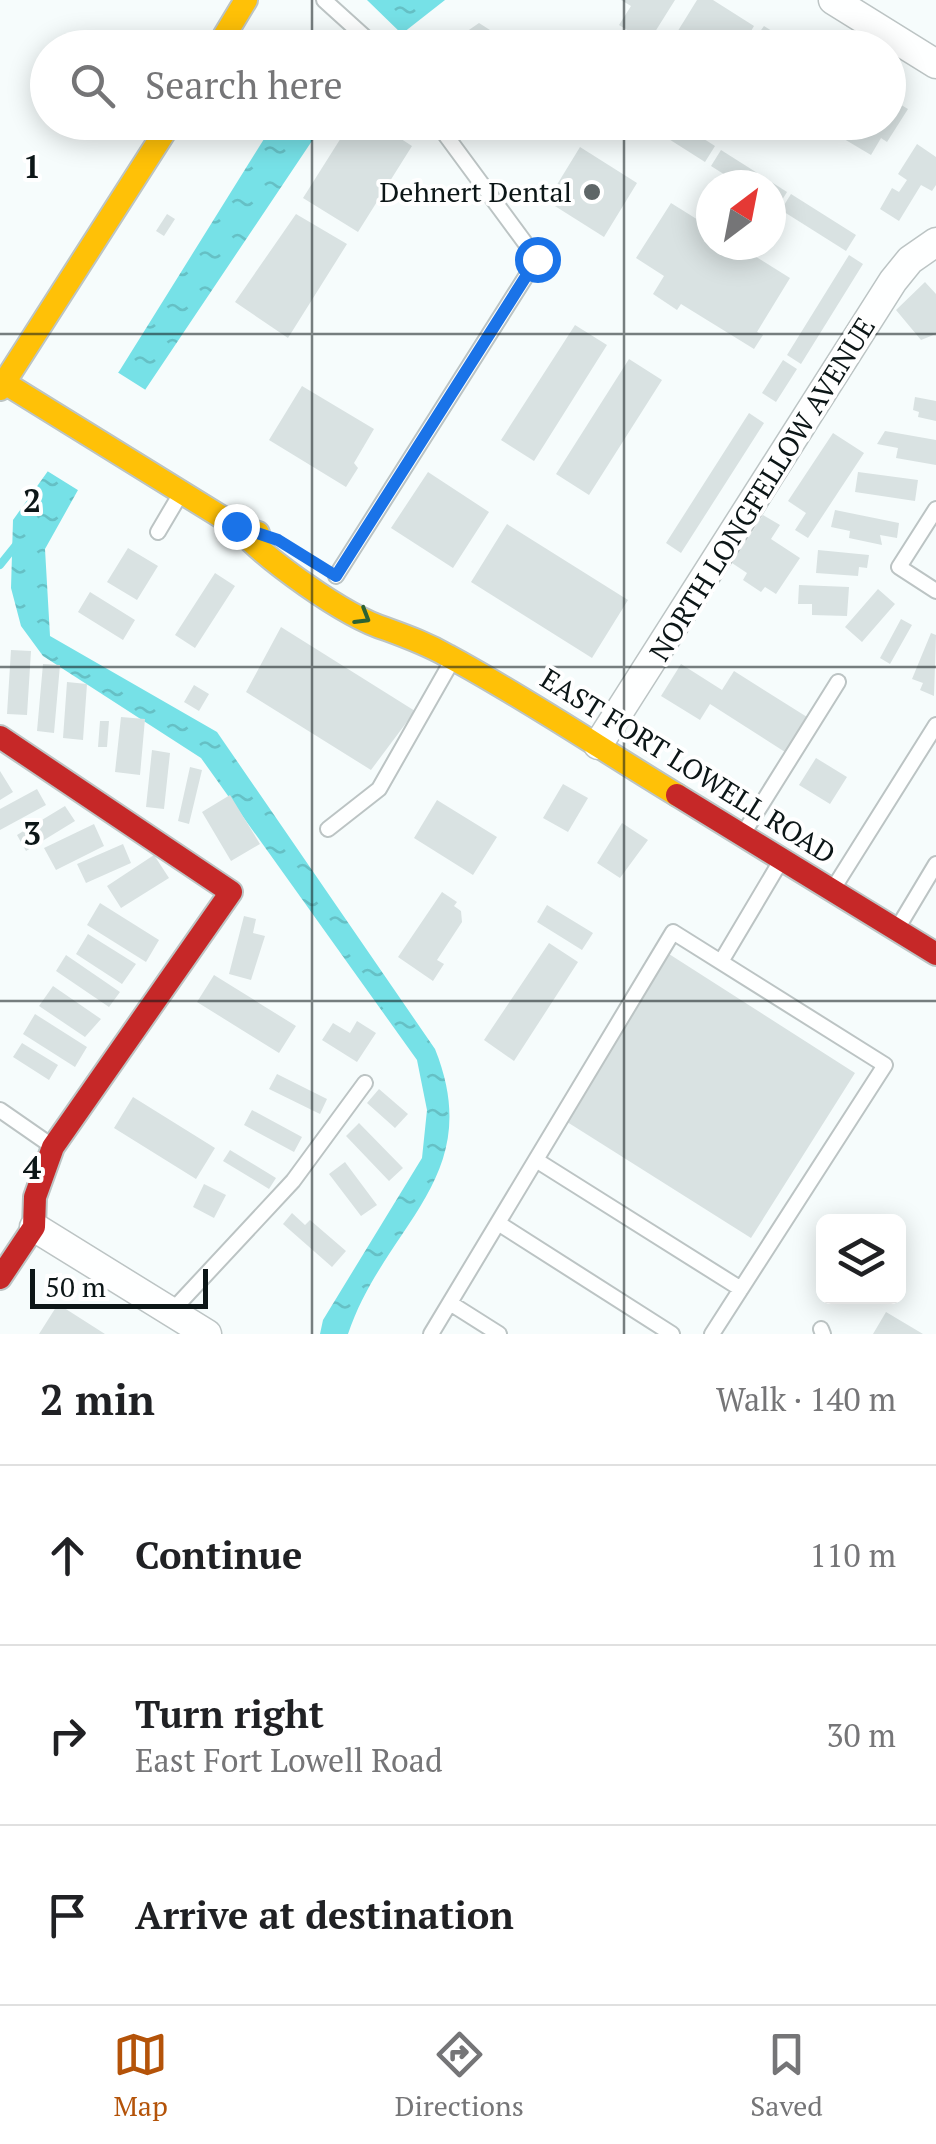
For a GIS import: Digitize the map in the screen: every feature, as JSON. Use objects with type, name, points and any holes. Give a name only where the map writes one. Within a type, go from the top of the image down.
[{"type":"main road","points":[[228,30],[246,0]]},
{"type":"main road","points":[[1,384],[160,140]]},
{"type":"main road","name":"EAST FORT LOWELL ROAD","points":[[1,384],[236,526],[278,540],[390,609],[406,632]]},
{"type":"main road","name":"EAST FORT LOWELL ROAD","points":[[236,526],[264,556],[384,629],[406,632],[453,658],[936,954]]},
{"type":"main road","points":[[0,737],[232,892],[54,1147],[35,1197],[34,1228],[0,1278]]},
{"type":"street","points":[[833,0],[881,30]]},
{"type":"street","points":[[906,45],[936,64]]},
{"type":"street","name":"NORTH LONGFELLOW AVENUE","points":[[598,745],[894,281],[910,260],[936,242]]},
{"type":"street","points":[[34,1228],[207,1334]]},
{"type":"lane","points":[[324,0],[359,30]]},
{"type":"lane","points":[[336,576],[537,259],[449,140]]},
{"type":"lane","points":[[158,532],[181,492]]},
{"type":"lane","points":[[936,509],[899,567],[936,590]]},
{"type":"lane","points":[[328,829],[379,789],[453,658]]},
{"type":"lane","points":[[743,834],[838,682]]},
{"type":"lane","points":[[832,890],[936,725]]},
{"type":"lane","points":[[722,960],[782,859]]},
{"type":"lane","points":[[896,929],[936,864]]},
{"type":"lane","points":[[432,1334],[673,932],[885,1065],[712,1334]]},
{"type":"lane","points":[[170,1312],[293,1181],[365,1082]]},
{"type":"lane","points":[[0,1110],[54,1147]]},
{"type":"lane","points":[[536,1160],[741,1289]]},
{"type":"lane","points":[[498,1224],[672,1334]]},
{"type":"lane","points":[[450,1303],[499,1334]]},
{"type":"water","points":[[365,0],[445,0],[407,30],[337,30]]},
{"type":"water","points":[[263,140],[313,140],[78,490],[45,549],[50,636],[217,732],[435,1049],[448,1094],[449,1132],[440,1167],[425,1199],[364,1295],[348,1334],[320,1334],[323,1320],[422,1158],[427,1110],[417,1060],[201,758],[43,656],[21,626],[11,588],[13,520],[120,370]]},
{"type":"pier","points":[[358,0],[367,0],[398,30],[327,30]]},
{"type":"pier","points":[[114,370],[152,394],[81,492],[44,469]]},
{"type":"building","points":[[621,0],[675,0],[656,30],[627,30],[619,25],[631,6]]},
{"type":"building","points":[[697,0],[713,0],[754,26],[752,30],[678,30]]},
{"type":"building","points":[[479,23],[490,30],[469,30]]},
{"type":"building","points":[[340,140],[403,140],[412,146],[358,232],[303,198]]},
{"type":"building","points":[[670,140],[706,140],[715,146],[705,162]]},
{"type":"building","points":[[846,140],[880,140],[871,155]]},
{"type":"building","points":[[917,144],[936,157],[936,185],[932,191],[921,185],[899,221],[880,209],[892,188],[899,192],[907,180],[898,174]]},
{"type":"building","name":"Dehnert Dental","points":[[580,147],[637,183],[604,237],[547,201]]},
{"type":"building","points":[[721,150],[752,170],[717,170],[711,166]]},
{"type":"building","points":[[791,194],[856,235],[846,251],[786,213]]},
{"type":"building","points":[[671,203],[696,219],[696,260],[761,260],[790,278],[757,332],[763,335],[754,349],[681,304],[677,310],[653,294],[664,276],[636,258]]},
{"type":"building","points":[[167,214],[175,219],[164,236],[156,231]]},
{"type":"building","points":[[296,214],[347,244],[288,338],[235,302]]},
{"type":"building","points":[[849,255],[863,264],[801,364],[787,355]]},
{"type":"building","points":[[925,282],[936,294],[936,334],[921,340],[896,310]]},
{"type":"building","points":[[575,325],[607,345],[534,461],[501,440]]},
{"type":"building","points":[[629,359],[662,380],[589,495],[556,474]]},
{"type":"building","points":[[783,360],[797,369],[776,402],[762,393]]},
{"type":"building","points":[[302,386],[374,429],[354,463],[358,468],[346,487],[269,440]]},
{"type":"building","points":[[915,397],[936,401],[936,421],[918,417],[919,412],[913,410]]},
{"type":"building","points":[[749,413],[764,423],[681,553],[666,543]]},
{"type":"building","points":[[885,431],[936,440],[936,465],[896,458],[898,448],[877,444]]},
{"type":"building","points":[[833,433],[864,453],[808,538],[795,530],[806,513],[788,501]]},
{"type":"building","points":[[428,472],[489,512],[453,568],[391,528]]},
{"type":"building","points":[[858,472],[918,480],[915,501],[855,492]]},
{"type":"building","points":[[835,510],[899,523],[897,538],[880,535],[882,545],[849,538],[850,531],[831,527]]},
{"type":"building","points":[[763,515],[780,525],[771,539],[800,558],[776,594],[765,587],[761,592],[743,580],[747,573],[732,563]]},
{"type":"building","points":[[507,524],[628,600],[592,658],[471,582]]},
{"type":"building","points":[[128,548],[158,566],[137,600],[107,582]]},
{"type":"building","points":[[818,550],[869,555],[867,568],[859,567],[858,576],[816,573]]},
{"type":"building","points":[[215,573],[235,586],[195,648],[175,635]]},
{"type":"building","points":[[799,585],[849,587],[847,616],[812,615],[812,604],[798,604]]},
{"type":"building","points":[[878,589],[895,604],[862,642],[845,627]]},
{"type":"building","points":[[90,592],[135,620],[123,640],[78,612]]},
{"type":"building","points":[[901,619],[912,625],[890,664],[880,658]]},
{"type":"building","points":[[281,627],[415,711],[371,770],[246,692]]},
{"type":"building","points":[[931,633],[936,635],[934,696],[920,690],[923,683],[912,679]]},
{"type":"building","points":[[11,650],[31,651],[27,715],[7,714]]},
{"type":"building","points":[[43,664],[60,665],[54,733],[37,731]]},
{"type":"building","points":[[681,664],[722,690],[734,671],[807,717],[785,752],[710,704],[700,720],[661,696]]},
{"type":"building","points":[[67,682],[87,684],[83,740],[63,738]]},
{"type":"building","points":[[194,685],[209,694],[199,711],[184,702]]},
{"type":"building","points":[[121,717],[145,719],[140,775],[115,772]]},
{"type":"building","points":[[100,721],[109,721],[107,747],[98,747]]},
{"type":"building","points":[[152,750],[170,753],[164,809],[146,807]]},
{"type":"building","points":[[816,758],[847,777],[830,804],[799,785]]},
{"type":"building","points":[[190,767],[202,770],[189,824],[178,821]]},
{"type":"building","points":[[0,771],[13,792],[0,800]]},
{"type":"building","points":[[563,784],[588,798],[568,832],[543,818]]},
{"type":"building","points":[[37,789],[46,805],[0,830],[0,809]]},
{"type":"building","points":[[230,795],[260,844],[231,861],[202,812]]},
{"type":"building","points":[[437,800],[497,837],[473,875],[414,838]]},
{"type":"building","points":[[65,806],[75,821],[26,851],[17,835]]},
{"type":"building","points":[[622,823],[648,840],[620,878],[597,863]]},
{"type":"building","points":[[94,824],[104,846],[56,870],[44,848]]},
{"type":"building","points":[[123,844],[131,863],[86,883],[77,864]]},
{"type":"building","points":[[154,855],[169,878],[121,908],[107,886]]},
{"type":"building","points":[[442,892],[457,902],[454,906],[461,911],[462,922],[437,960],[444,964],[433,981],[398,957]]},
{"type":"building","points":[[100,903],[159,940],[146,962],[87,925]]},
{"type":"building","points":[[547,905],[593,933],[582,950],[537,922]]},
{"type":"building","points":[[244,916],[256,919],[253,933],[265,936],[251,980],[229,974]]},
{"type":"building","points":[[88,934],[136,964],[122,984],[76,954]]},
{"type":"building","points":[[549,943],[578,962],[514,1061],[484,1040]]},
{"type":"building","points":[[669,954],[855,1073],[751,1238],[564,1120]]},
{"type":"building","points":[[66,955],[120,992],[109,1007],[56,971]]},
{"type":"building","points":[[214,975],[296,1026],[279,1053],[197,1002]]},
{"type":"building","points":[[53,986],[101,1019],[85,1037],[39,1006]]},
{"type":"building","points":[[35,1014],[87,1047],[75,1067],[23,1034]]},
{"type":"building","points":[[357,1021],[376,1033],[357,1062],[322,1040],[333,1023],[350,1033]]},
{"type":"building","points":[[22,1043],[58,1065],[49,1080],[13,1057]]},
{"type":"building","points":[[277,1074],[327,1099],[320,1114],[269,1089]]},
{"type":"building","points":[[379,1089],[408,1114],[395,1128],[367,1103]]},
{"type":"building","points":[[133,1097],[215,1148],[196,1179],[114,1128]]},
{"type":"building","points":[[252,1110],[302,1137],[294,1152],[244,1125]]},
{"type":"building","points":[[359,1123],[403,1168],[389,1181],[346,1136]]},
{"type":"building","points":[[230,1150],[276,1178],[269,1189],[223,1161]]},
{"type":"building","points":[[345,1162],[377,1205],[361,1216],[329,1174]]},
{"type":"building","points":[[204,1184],[226,1195],[214,1218],[193,1207]]},
{"type":"building","points":[[292,1213],[305,1225],[310,1220],[346,1251],[332,1267],[283,1224]]},
{"type":"building","points":[[58,1304],[105,1334],[39,1334]]},
{"type":"building","points":[[886,1312],[923,1334],[873,1334]]},
{"type":"waterway","points":[[0,565],[16,545]]},
{"type":"traffic: slow","points":[[228,30],[246,0]]},
{"type":"traffic: slow","points":[[0,389],[159,140]]},
{"type":"traffic: slow","points":[[0,380],[236,526],[258,533]]},
{"type":"traffic: slow","points":[[236,526],[306,585],[349,612],[425,644],[477,672],[677,795]]},
{"type":"traffic: jam","points":[[0,737],[231,892],[53,1147],[35,1197],[34,1227],[0,1278]]},
{"type":"traffic: jam","points":[[677,795],[936,954]]},
{"type":"place","name":"Dehnert Dental","points":[[592,192]]},
{"type":"route","points":[[236,526],[278,540],[336,576],[359,534],[537,259]]}]
